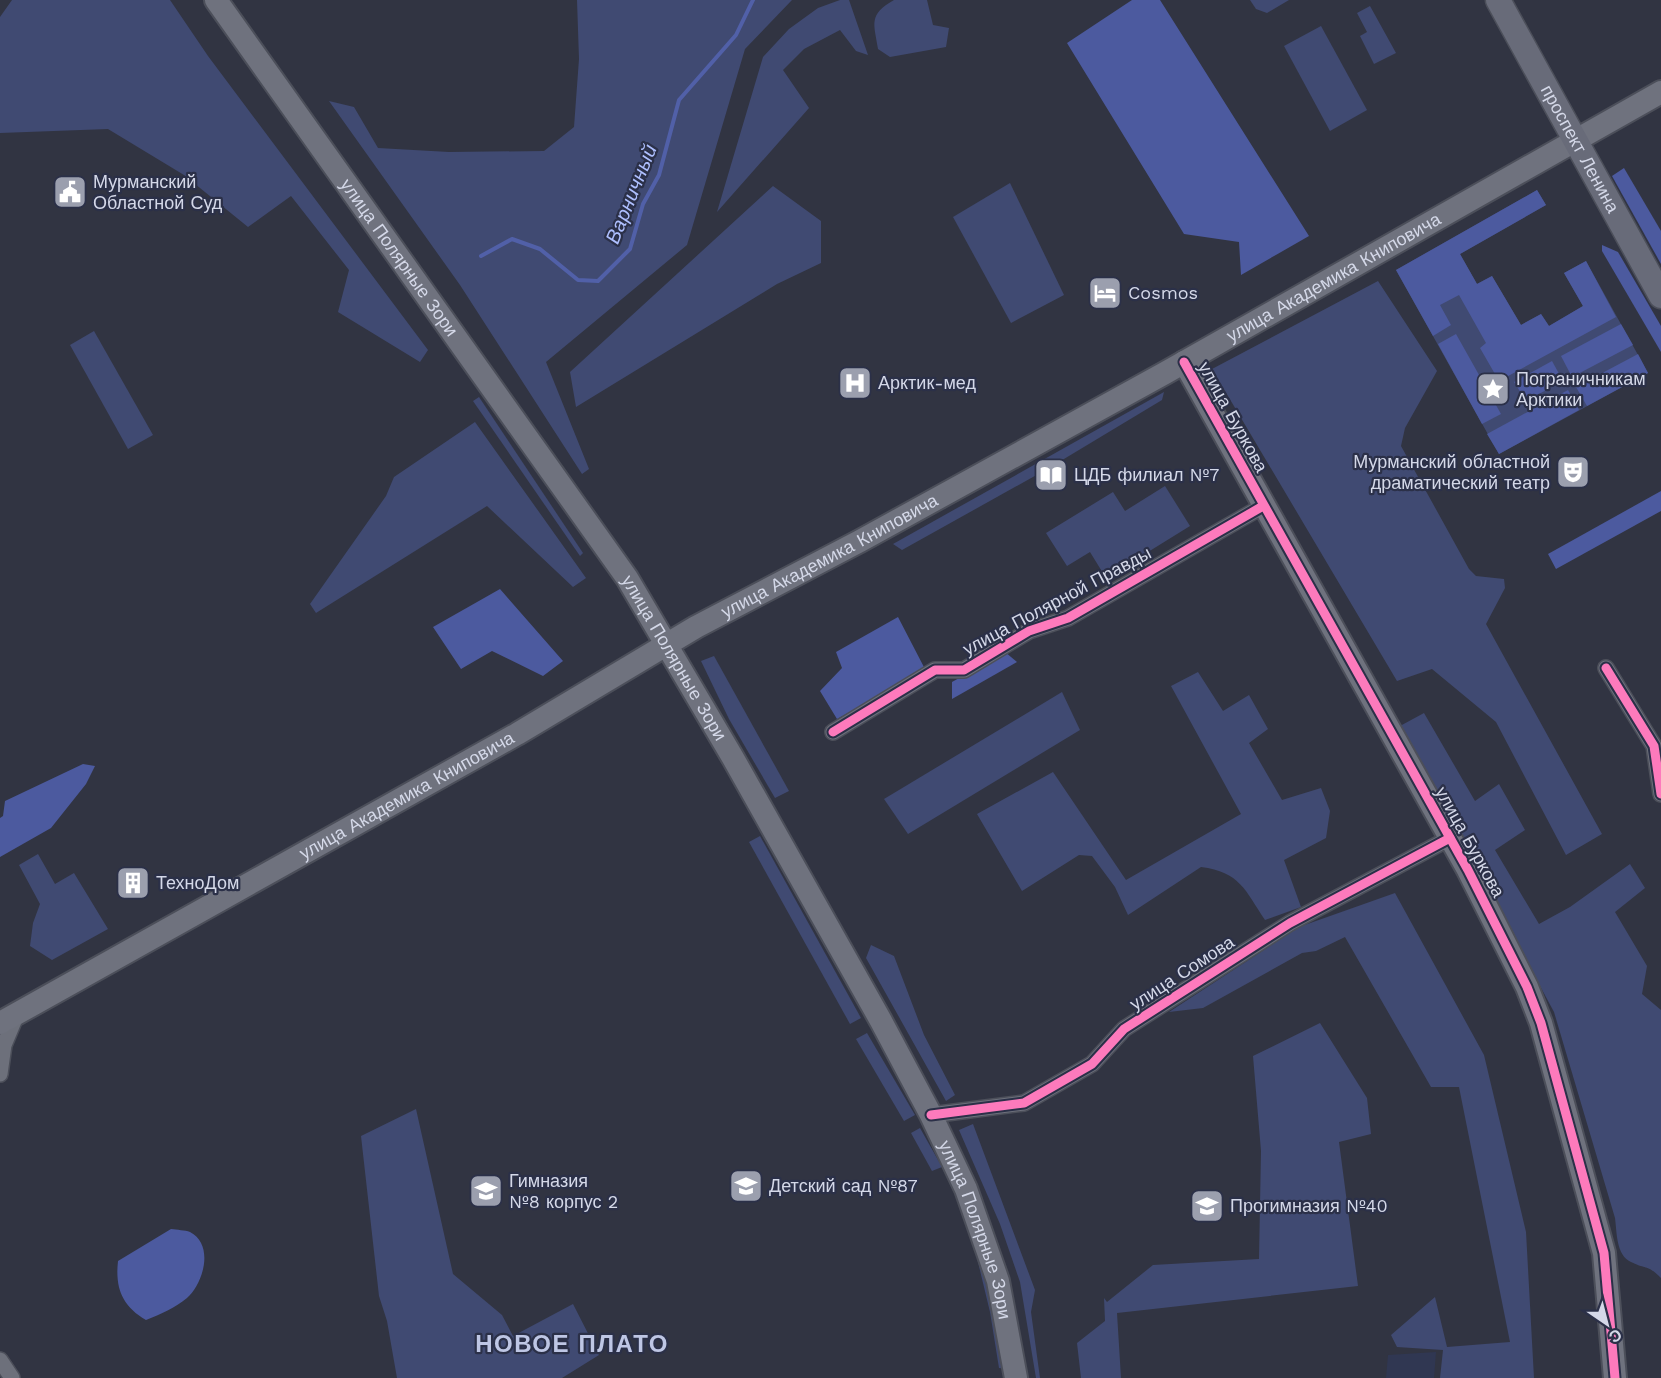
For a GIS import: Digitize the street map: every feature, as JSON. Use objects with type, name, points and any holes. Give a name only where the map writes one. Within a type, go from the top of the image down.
[{"type":"main road","name":"улица Полярные Зори","points":[[216,0],[627,578],[666,645],[808,890],[931,1115],[966,1189],[998,1281],[1016,1378]]},
{"type":"main road","name":"проспект Ленина","points":[[1498,0],[1661,296]]},
{"type":"main road","name":"улица Академика Книповича","points":[[8,1018],[517,734],[666,645],[1184,362],[1661,92]]},
{"type":"main road","name":"улица Буркова","points":[[1184,362],[1450,837],[1527,987],[1541,1023],[1604,1253],[1615,1378]]},
{"type":"street","name":"улица Полярной Правды","points":[[833,732],[934,670],[964,670],[1029,631],[1068,618],[1263,506]]},
{"type":"street","points":[[1606,668],[1658,744],[1661,794]]},
{"type":"street","name":"улица Сомова","points":[[931,1115],[1024,1103],[1092,1064],[1125,1029],[1290,923],[1450,837]]},
{"type":"street","points":[[0,1074],[8,1018]]},
{"type":"street","points":[[0,1360],[12,1378]]},
{"type":"shaded area","points":[[12,0],[170,0],[208,56],[428,350],[420,362],[338,312],[349,270],[291,196],[248,227],[184,175],[108,129],[0,133],[0,17]]},
{"type":"shaded area","points":[[577,0],[792,0],[745,49],[687,245],[546,362],[589,469],[582,474],[460,285],[329,101],[354,107],[378,148],[449,152],[544,151],[574,127],[579,59]]},
{"type":"shaded area","points":[[840,0],[849,0],[868,55],[856,51],[840,30],[804,49],[783,70],[809,108],[717,212],[763,57],[789,29],[818,8]]},
{"type":"shaded area","points":[[894,0],[927,0],[933,25],[949,28],[946,47],[890,57],[878,49],[874,26],[876,15]]},
{"type":"shaded area","points":[[1132,0],[1160,0],[1309,236],[1241,275],[1239,242],[1184,234],[1067,43]]},
{"type":"shaded area","points":[[1250,0],[1289,0],[1267,13],[1256,9]]},
{"type":"shaded area","points":[[1370,6],[1396,53],[1374,64],[1360,36],[1367,32],[1357,13]]},
{"type":"shaded area","points":[[1321,26],[1367,110],[1330,131],[1284,46]]},
{"type":"shaded area","points":[[1624,168],[1661,231],[1661,264],[1612,176]]},
{"type":"shaded area","points":[[1010,183],[1064,295],[1011,323],[953,217]]},
{"type":"shaded area","points":[[773,186],[821,221],[821,263],[777,284],[576,407],[570,372]]},
{"type":"shaded area","points":[[1537,190],[1546,205],[1460,254],[1477,284],[1492,276],[1521,325],[1541,314],[1549,326],[1583,306],[1564,273],[1586,261],[1648,373],[1499,454],[1396,270]]},
{"type":"shaded area","points":[[1537,190],[1546,205],[1460,254],[1477,284],[1492,276],[1521,325],[1541,314],[1549,326],[1583,306],[1564,273],[1586,261],[1616,317],[1499,381],[1480,348],[1486,343],[1459,295],[1440,305],[1451,325],[1433,336],[1396,270]]},
{"type":"shaded area","points":[[1602,245],[1618,252],[1661,326],[1661,352],[1602,251]]},
{"type":"shaded area","points":[[1378,281],[1437,371],[1405,428],[1401,446],[1469,569],[1476,576],[1504,579],[1505,588],[1486,624],[1602,834],[1566,855],[1496,722],[1432,669],[1397,681],[1212,369]]},
{"type":"shaded area","points":[[1621,324],[1633,345],[1572,377],[1561,356]]},
{"type":"shaded area","points":[[94,331],[153,435],[128,449],[70,345]]},
{"type":"shaded area","points":[[1456,334],[1501,414],[1482,424],[1438,344]]},
{"type":"shaded area","points":[[1638,354],[1648,373],[1587,406],[1576,387]]},
{"type":"shaded area","points":[[1552,361],[1563,381],[1526,401],[1514,382]]},
{"type":"shaded area","points":[[1568,390],[1579,410],[1499,454],[1487,434]]},
{"type":"shaded area","points":[[1164,392],[1162,400],[1049,468],[902,550],[893,544]]},
{"type":"shaded area","points":[[479,397],[583,553],[580,556],[473,401]]},
{"type":"shaded area","points":[[475,422],[586,578],[573,587],[487,506],[316,613],[310,604],[386,496],[394,477]]},
{"type":"shaded area","points":[[1165,486],[1190,526],[1106,578],[1090,552],[1067,566],[1046,533],[1113,492],[1125,511]]},
{"type":"shaded area","points":[[1661,491],[1661,511],[1556,569],[1548,554]]},
{"type":"shaded area","points":[[500,589],[563,661],[543,676],[492,651],[461,669],[433,627]]},
{"type":"shaded area","points":[[898,617],[926,671],[837,719],[820,691],[842,668],[836,652]]},
{"type":"shaded area","points":[[1005,652],[1017,662],[952,699],[952,682]]},
{"type":"shaded area","points":[[714,656],[789,791],[775,798],[729,719],[701,661]]},
{"type":"shaded area","points":[[1198,672],[1223,711],[1249,695],[1268,729],[1249,743],[1282,800],[1321,788],[1330,811],[1326,838],[1284,860],[1301,907],[1265,920],[1246,891],[1233,878],[1214,869],[1201,867],[1128,915],[1115,887],[1092,856],[1079,855],[1022,891],[977,814],[1053,772],[1126,880],[1241,814],[1171,686]]},
{"type":"shaded area","points":[[1062,692],[1080,730],[908,834],[884,799]]},
{"type":"shaded area","points":[[1424,713],[1475,801],[1499,784],[1525,830],[1495,850],[1539,924],[1570,907],[1630,864],[1645,888],[1615,912],[1647,966],[1642,994],[1661,1010],[1661,1278],[1650,1269],[1626,1259],[1622,1254],[1615,1218],[1554,1012],[1400,726]]},
{"type":"shaded area","points":[[83,764],[95,766],[86,784],[51,828],[0,857],[0,818],[3,816],[5,801]]},
{"type":"shaded area","points":[[760,836],[861,1018],[850,1024],[749,842]]},
{"type":"shaded area","points":[[38,854],[55,884],[74,873],[108,929],[52,960],[30,946],[33,923],[40,904],[19,865]]},
{"type":"shaded area","points":[[1395,893],[1484,1055],[1526,1232],[1534,1378],[1440,1378],[1443,1350],[1397,1347],[1391,1335],[1435,1297],[1447,1347],[1510,1342],[1459,1087],[1431,1087],[1345,937],[1316,951],[1302,953],[1203,1008],[1169,1012],[1299,927]]},
{"type":"shaded area","points":[[871,945],[894,956],[924,1035],[955,1095],[946,1101],[866,958]]},
{"type":"shaded area","points":[[1320,1023],[1367,1098],[1371,1134],[1339,1142],[1358,1286],[1117,1313],[1121,1378],[1081,1378],[1077,1343],[1105,1321],[1104,1298],[1107,1302],[1153,1265],[1259,1259],[1261,1151],[1253,1056]]},
{"type":"shaded area","points":[[867,1033],[915,1115],[904,1121],[856,1039]]},
{"type":"shaded area","points":[[416,1109],[453,1274],[502,1315],[513,1336],[573,1304],[599,1355],[562,1378],[397,1378],[387,1321],[379,1296],[361,1136]]},
{"type":"shaded area","points":[[973,1124],[1035,1290],[1031,1312],[1040,1378],[1036,1378],[1020,1282],[1000,1224],[959,1130]]},
{"type":"shaded area","points":[[920,1128],[942,1167],[932,1171],[911,1133]]},
{"type":"shaded area","points":[[958,1179],[1012,1370],[999,1368],[990,1312]]},
{"type":"shaded area","points":[[171,1229],[190,1232],[198,1238],[204,1255],[202,1274],[193,1292],[187,1298],[173,1308],[146,1320],[131,1309],[122,1295],[118,1280],[118,1261]]},
{"type":"shaded area","points":[[1436,1352],[1434,1378],[1386,1378],[1388,1355]]},
{"type":"waterway","name":"Варничный","points":[[481,256],[512,239],[540,249],[578,280],[598,281],[630,249],[643,204],[659,175],[679,100],[736,35],[753,0]]},
{"type":"cycle path","points":[[1184,362],[1468,870],[1527,987],[1541,1023],[1604,1253],[1615,1378]]},
{"type":"cycle path","points":[[833,732],[935,670],[964,670],[1029,631],[1068,618],[1263,506]]},
{"type":"cycle path","points":[[1606,668],[1654,746],[1661,794]]},
{"type":"cycle path","points":[[931,1115],[1024,1103],[1092,1064],[1124,1029],[1290,923],[1450,838]]},
{"type":"place","name":"Мурманский Областной Суд","points":[[70,192]]},
{"type":"place","name":"Cosmos","points":[[1105,293]]},
{"type":"place","name":"Арктик-мед","points":[[855,383]]},
{"type":"place","name":"Пограничникам Арктики","points":[[1493,389]]},
{"type":"place","name":"Мурманский областной драматический театр","points":[[1573,472]]},
{"type":"place","name":"ЦДБ филиал №7","points":[[1051,475]]},
{"type":"place","name":"ТехноДом","points":[[133,883]]},
{"type":"place","name":"Детский сад №87","points":[[746,1186]]},
{"type":"place","name":"Гимназия №8 корпус 2","points":[[486,1191]]},
{"type":"place","name":"Прогимназия №40","points":[[1207,1206]]},
{"type":"district","name":"НОВОЕ ПЛАТО","points":[[572,1344]]}]
